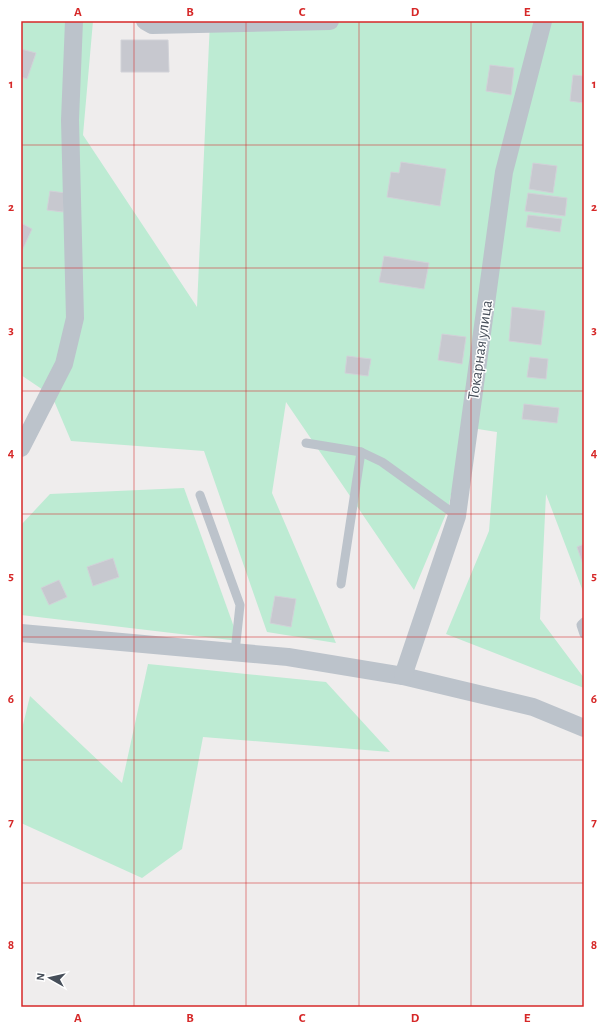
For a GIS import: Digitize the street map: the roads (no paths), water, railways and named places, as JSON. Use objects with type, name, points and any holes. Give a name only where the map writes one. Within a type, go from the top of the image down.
[{"type":"street","points":[[21,448],[64,364],[75,318],[70,120],[74,21]]},
{"type":"street","points":[[145,21],[152,25],[330,21]]},
{"type":"street","name":"Токарная улица","points":[[404,676],[457,516],[504,172],[543,21]]},
{"type":"street","points":[[21,632],[288,657],[404,676],[533,707],[584,728]]},
{"type":"lane","points":[[306,443],[360,452],[382,462],[457,516]]},
{"type":"lane","points":[[341,584],[360,452]]},
{"type":"lane","points":[[200,495],[240,606],[235,652]]},
{"type":"lane","points":[[584,622],[581,625],[584,634]]}]
